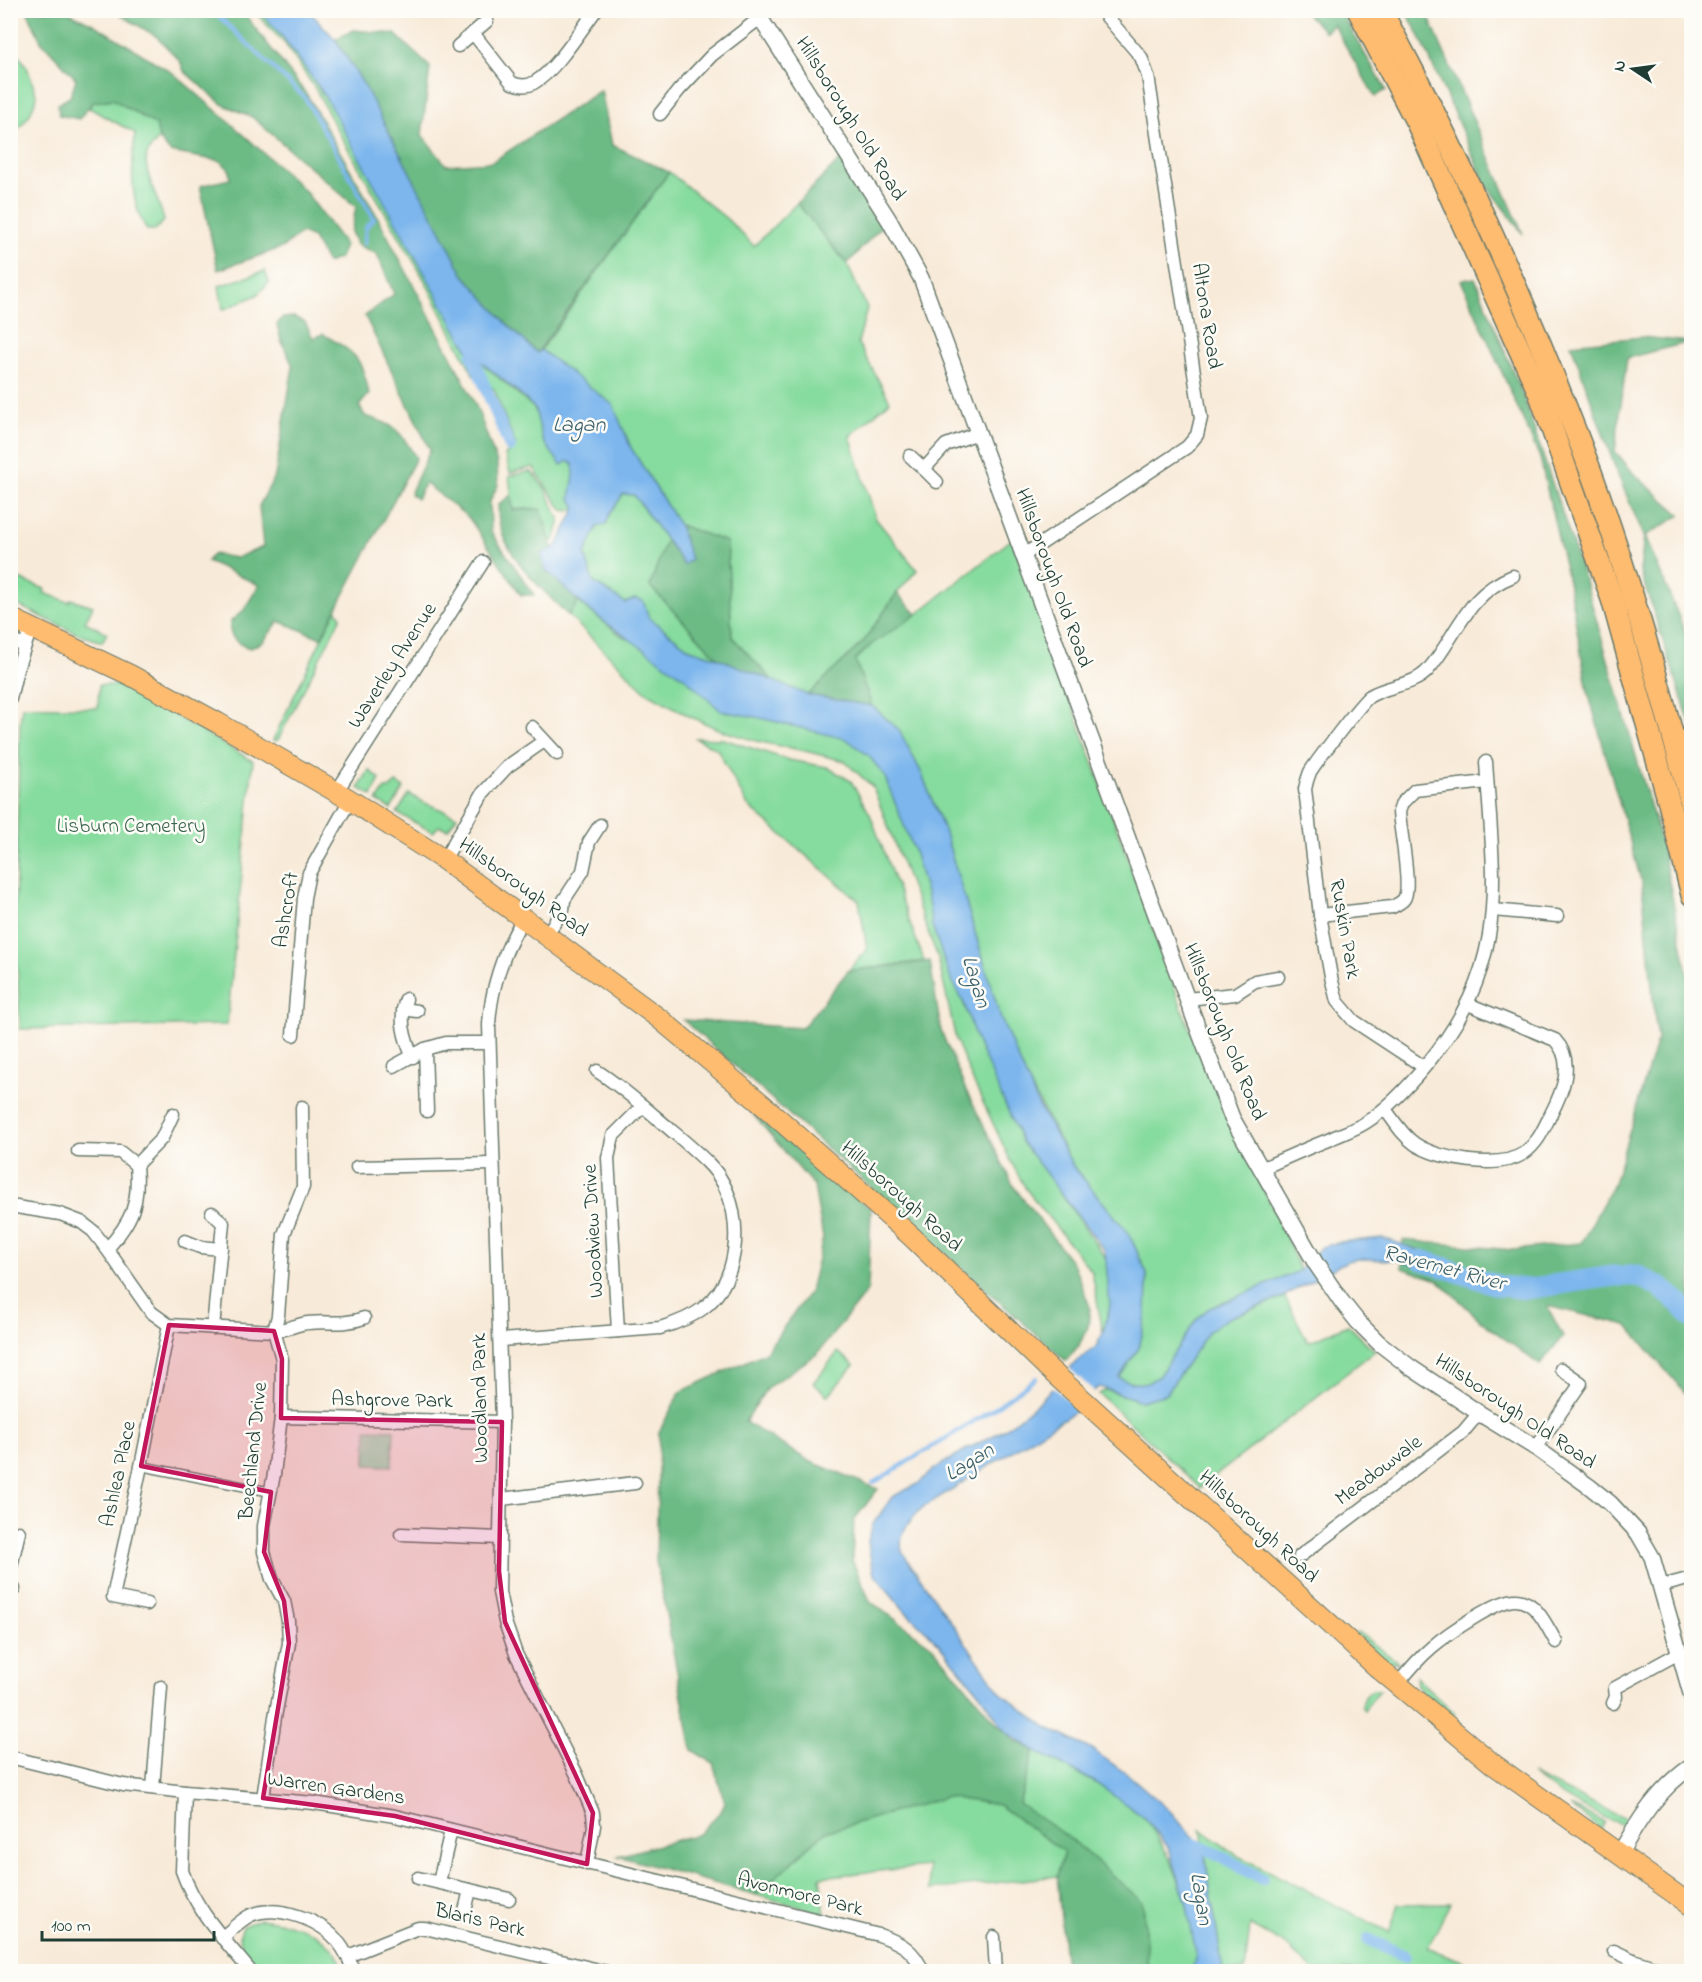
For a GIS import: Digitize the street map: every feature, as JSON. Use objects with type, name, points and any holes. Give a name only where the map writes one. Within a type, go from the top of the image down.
[{"type":"highway","points":[[1358,10],[1423,135],[1540,395],[1612,599],[1692,894]]},
{"type":"highway","points":[[1381,10],[1415,73],[1480,208],[1528,315],[1576,432],[1654,666],[1692,806]]},
{"type":"highway","name":"Hillsborough Road","points":[[10,618],[28,637],[130,675],[225,726],[344,796],[444,860],[660,1019],[763,1105],[911,1236],[1036,1357],[1397,1685],[1493,1764],[1692,1906]]},
{"type":"street","points":[[473,33],[512,83],[527,85],[535,83],[552,66],[596,10]]},
{"type":"street","name":"Altona Road","points":[[1024,555],[1186,447],[1197,435],[1201,418],[1148,76],[1141,57],[1101,10]]},
{"type":"street","points":[[660,114],[712,55],[757,14]]},
{"type":"street","name":"Hillsborough Old Road","points":[[757,14],[889,220],[921,278],[1093,748],[1232,1118],[1330,1286],[1358,1322],[1410,1367],[1536,1448],[1597,1492],[1626,1519],[1652,1557],[1692,1697]]},
{"type":"street","points":[[458,46],[487,21]]},
{"type":"street","points":[[924,469],[946,445],[978,433]]},
{"type":"street","points":[[910,456],[937,482]]},
{"type":"street","name":"Waverley Avenue","points":[[344,796],[483,562]]},
{"type":"street","name":"Ruskin Park","points":[[1424,1067],[1354,1021],[1337,1001],[1320,915],[1305,789],[1310,772],[1367,697],[1387,687],[1419,678],[1428,670],[1476,601],[1502,580],[1513,576]]},
{"type":"street","points":[[10,640],[28,637],[10,699]]},
{"type":"street","points":[[532,727],[557,754]]},
{"type":"street","points":[[444,860],[483,793],[508,766],[544,741]]},
{"type":"street","points":[[1261,1169],[1363,1125],[1385,1109],[1448,1037],[1467,1004],[1486,954],[1493,910],[1493,864],[1486,762]]},
{"type":"street","points":[[1320,915],[1392,907],[1398,904],[1404,899],[1408,886],[1399,812],[1402,803],[1415,790],[1487,782]]},
{"type":"street","name":"Ashcroft","points":[[293,1035],[304,898],[309,873],[344,796]]},
{"type":"street","points":[[547,934],[563,910],[564,900],[583,871],[589,842],[600,825]]},
{"type":"street","points":[[1493,910],[1557,916]]},
{"type":"street","name":"Woodland Park","points":[[524,917],[510,943],[494,990],[488,1043],[502,1422],[499,1592],[505,1622],[516,1654],[594,1813],[587,1864]]},
{"type":"street","points":[[1187,999],[1236,994],[1255,981],[1278,977]]},
{"type":"street","points":[[413,1057],[406,1042],[404,1004],[417,1011]]},
{"type":"street","points":[[1385,1109],[1404,1135],[1416,1145],[1467,1161],[1505,1161],[1522,1154],[1536,1144],[1562,1094],[1566,1076],[1562,1047],[1555,1040],[1467,1004]]},
{"type":"street","points":[[394,1066],[425,1049],[446,1042],[488,1043]]},
{"type":"street","points":[[425,1049],[427,1111]]},
{"type":"street","points":[[500,1340],[660,1328],[682,1321],[700,1311],[725,1284],[733,1259],[736,1226],[732,1205],[722,1182],[709,1163],[620,1085],[597,1071]]},
{"type":"street","name":"Woodview Drive","points":[[618,1331],[608,1158],[613,1136],[642,1106]]},
{"type":"street","name":"Beechland Drive","points":[[263,1798],[289,1643],[284,1601],[272,1579],[264,1552],[264,1526],[281,1418],[282,1359],[274,1331],[278,1316],[284,1234],[303,1187],[302,1107]]},
{"type":"street","points":[[136,1165],[162,1138],[173,1114]]},
{"type":"street","points":[[78,1150],[120,1152],[136,1165],[138,1185],[136,1199],[124,1230],[107,1249]]},
{"type":"street","points":[[357,1167],[492,1164]]},
{"type":"street","points":[[10,1206],[60,1214],[81,1222],[93,1231],[107,1249],[151,1312],[169,1325],[274,1331],[302,1324],[351,1323],[364,1318]]},
{"type":"street","points":[[212,1213],[223,1223],[213,1328]]},
{"type":"street","points":[[185,1241],[200,1247],[221,1249]]},
{"type":"street","name":"Ashlea Place","points":[[147,1604],[113,1597],[169,1325]]},
{"type":"street","points":[[1536,1448],[1581,1383],[1561,1369]]},
{"type":"street","name":"Meadowvale","points":[[1300,1556],[1463,1432],[1479,1413]]},
{"type":"street","name":"Ashgrove Park","points":[[281,1418],[502,1422]]},
{"type":"street","points":[[141,1466],[271,1492]]},
{"type":"street","points":[[501,1499],[635,1482]]},
{"type":"street","points":[[401,1534],[500,1538]]},
{"type":"street","points":[[10,1571],[15,1540]]},
{"type":"street","points":[[1661,1586],[1692,1578]]},
{"type":"street","points":[[1397,1685],[1411,1666],[1432,1646],[1495,1605],[1517,1600],[1535,1608],[1556,1642]]},
{"type":"street","points":[[1613,1703],[1616,1697],[1611,1687],[1678,1653]]},
{"type":"street","points":[[153,1788],[161,1687]]},
{"type":"street","name":"Warren Gardens","points":[[10,1757],[94,1778],[153,1788],[263,1798],[395,1816],[652,1880]]},
{"type":"street","points":[[1619,1855],[1635,1826],[1663,1790],[1692,1766]]},
{"type":"street","points":[[184,1792],[182,1871],[195,1902],[251,1971]]},
{"type":"street","points":[[439,1882],[451,1830]]},
{"type":"street","points":[[418,1878],[509,1899]]},
{"type":"street","name":"Avonmore Park","points":[[652,1880],[879,1935],[902,1945],[917,1956],[923,1971]]},
{"type":"street","points":[[465,1911],[470,1890]]},
{"type":"street","points":[[222,1938],[241,1921],[270,1911],[312,1922],[329,1932],[339,1941],[354,1971]]},
{"type":"street","name":"Blaris Park","points":[[348,1956],[418,1928],[425,1928],[607,1971]]},
{"type":"street","points":[[994,1937],[996,1971]]},
{"type":"street","points":[[1614,1951],[1633,1960],[1669,1971]]},
{"type":"highlighted area","points":[[169,1325],[274,1331],[282,1359],[281,1418],[502,1422],[499,1571],[505,1622],[593,1813],[587,1864],[395,1816],[263,1798],[289,1643],[284,1601],[264,1552],[271,1492],[141,1466]]},
{"type":"green space","points":[[27,11],[66,11],[93,24],[173,73],[305,191],[345,245],[340,258],[327,263],[313,238],[301,233],[284,247],[218,270],[200,186],[230,179],[229,169],[220,161],[170,152],[159,139],[156,125],[113,99],[93,102],[79,119],[59,115],[58,104],[70,97],[76,79],[41,41]]},
{"type":"green space","points":[[114,11],[242,11],[307,95],[377,216],[477,408],[497,463],[498,485],[490,501],[491,532],[534,595],[521,595],[469,518],[425,483],[417,499],[410,494],[430,450],[365,316],[394,294],[377,254],[357,245],[351,232],[356,207],[252,117],[222,104],[184,71],[180,61],[156,36]]},
{"type":"green space","points":[[254,11],[260,11],[298,55],[334,112],[469,352],[534,408],[542,430],[573,463],[575,475],[571,498],[576,507],[570,511],[562,510],[533,467],[510,473],[505,455],[516,446],[494,389],[474,376],[424,279],[316,90],[285,44]]},
{"type":"green space","points":[[1304,11],[1340,11],[1386,90],[1375,97],[1333,24],[1325,32]]},
{"type":"green space","points":[[1406,11],[1426,11],[1523,234],[1486,185],[1420,37]]},
{"type":"green space","points":[[354,30],[395,34],[430,67],[422,135],[446,165],[492,162],[601,90],[612,145],[669,172],[537,353],[507,324],[463,274],[364,85],[335,39]]},
{"type":"green space","points":[[11,44],[27,67],[37,97],[29,116],[11,137]]},
{"type":"green space","points":[[113,99],[157,125],[159,139],[149,151],[146,162],[164,221],[155,230],[147,230],[134,195],[132,171],[135,133],[89,108],[93,102]]},
{"type":"green space","points":[[842,158],[886,222],[847,264],[797,203]]},
{"type":"green space","points":[[669,172],[727,219],[754,246],[797,203],[847,264],[867,308],[858,343],[890,401],[850,436],[876,519],[917,570],[897,593],[864,641],[808,695],[775,683],[732,637],[727,542],[679,525],[631,448],[624,431],[541,350]]},
{"type":"green space","points":[[265,271],[269,282],[257,295],[223,310],[219,286]]},
{"type":"green space","points":[[1475,278],[1523,396],[1586,584],[1662,846],[1691,991],[1691,1400],[1627,1325],[1547,1306],[1563,1336],[1540,1365],[1482,1322],[1438,1280],[1402,1268],[1403,1240],[1513,1250],[1581,1243],[1614,1183],[1657,1040],[1642,884],[1588,692],[1570,591],[1540,458],[1461,280]]},
{"type":"green space","points":[[294,317],[305,322],[313,338],[323,334],[350,351],[360,363],[369,394],[359,406],[365,416],[384,422],[396,430],[416,458],[321,638],[279,621],[263,642],[250,648],[234,639],[230,631],[230,622],[244,610],[259,585],[207,561],[213,554],[236,558],[263,547],[259,506],[275,476],[293,366],[277,325],[282,318]]},
{"type":"green space","points":[[1642,337],[1690,342],[1627,358],[1615,451],[1634,474],[1681,515],[1645,536],[1691,646],[1691,726],[1640,571],[1644,536],[1617,473],[1571,344]]},
{"type":"green space","points":[[531,471],[545,488],[560,520],[554,541],[550,541],[527,508],[513,510],[509,476]]},
{"type":"green space","points":[[623,494],[634,495],[666,540],[650,586],[718,658],[690,649],[649,618],[635,599],[625,603],[593,582],[585,554],[597,527],[606,524]]},
{"type":"green space","points":[[511,495],[513,510],[541,509],[552,547],[554,576],[578,602],[569,616],[521,566],[503,535],[499,519],[499,504]]},
{"type":"green space","points":[[679,525],[727,542],[732,637],[775,683],[718,658],[650,586],[666,540],[684,565],[691,559]]},
{"type":"green space","points":[[1012,539],[1187,1022],[1234,1133],[1278,1217],[1300,1271],[1208,1309],[1196,1320],[1159,1376],[1146,1384],[1130,1383],[1119,1378],[1139,1348],[1146,1317],[1147,1274],[1129,1234],[1073,1166],[1028,1081],[1001,1019],[945,833],[921,772],[899,730],[872,706],[855,660],[872,644],[917,614]]},
{"type":"green space","points":[[11,576],[45,589],[44,593],[69,602],[71,599],[93,606],[85,622],[107,633],[102,642],[80,635],[11,602]]},
{"type":"green space","points":[[897,593],[917,614],[872,644],[855,660],[872,706],[808,695],[864,641]]},
{"type":"green space","points":[[578,602],[622,636],[850,739],[879,763],[899,802],[919,859],[943,957],[962,999],[981,1051],[1056,1187],[1110,1264],[1110,1305],[1103,1333],[1092,1272],[1026,1189],[972,1079],[956,1040],[938,958],[873,787],[844,761],[756,741],[720,730],[646,692],[561,608]]},
{"type":"green space","points":[[336,609],[341,617],[278,740],[275,741],[273,740]]},
{"type":"green space","name":"Lisburn Cemetery","points":[[99,685],[122,685],[253,761],[227,1025],[20,1029],[15,908],[22,706],[98,708]]},
{"type":"green space","points":[[695,738],[723,739],[789,760],[827,767],[851,781],[870,814],[924,961],[848,971],[867,949],[859,901],[748,806],[717,749]]},
{"type":"green space","points":[[369,770],[380,779],[372,796],[359,788]]},
{"type":"green space","points":[[396,783],[404,788],[391,809],[377,801],[385,789],[389,789]]},
{"type":"green space","points":[[409,794],[457,816],[448,829],[439,826],[433,832],[397,813]]},
{"type":"green space","points":[[930,961],[941,1031],[965,1088],[1014,1187],[1074,1265],[1090,1307],[1088,1327],[1079,1345],[1066,1361],[683,1020],[802,1028],[848,971]]},
{"type":"green space","points":[[751,1112],[871,1209],[868,1290],[817,1354],[767,1388],[745,1422],[809,1461],[878,1489],[854,1520],[852,1560],[870,1601],[932,1646],[994,1720],[1014,1740],[1034,1750],[1019,1804],[1069,1838],[1143,1902],[1148,1971],[1066,1971],[1057,1876],[1064,1852],[999,1805],[946,1797],[825,1832],[756,1895],[618,1856],[699,1834],[721,1811],[725,1803],[713,1763],[692,1750],[656,1561],[659,1432],[680,1392],[765,1353],[810,1291],[823,1238],[814,1186]]},
{"type":"green space","points":[[1285,1297],[1308,1342],[1348,1325],[1375,1351],[1200,1488],[1099,1394],[1106,1390],[1141,1401],[1166,1394],[1209,1331],[1228,1318]]},
{"type":"green space","points":[[838,1352],[854,1365],[828,1396],[813,1383]]},
{"type":"green space","points":[[367,1429],[394,1430],[392,1466],[366,1465]]},
{"type":"green space","points":[[1359,1633],[1399,1663],[1389,1663],[1354,1634]]},
{"type":"green space","points":[[1416,1677],[1455,1713],[1450,1715],[1421,1691],[1417,1686]]},
{"type":"green space","points":[[1373,1690],[1380,1690],[1364,1710],[1361,1706],[1362,1701]]},
{"type":"green space","points":[[1034,1750],[1101,1786],[1147,1820],[1170,1858],[1185,1897],[1199,1957],[1194,1971],[1148,1971],[1143,1902],[1069,1838],[1019,1804]]},
{"type":"green space","points":[[1531,1774],[1626,1819],[1623,1825],[1575,1802]]},
{"type":"green space","points":[[946,1797],[999,1805],[1064,1852],[1057,1876],[930,1890],[928,1866],[820,1877],[825,1914],[756,1895],[825,1832]]},
{"type":"green space","points":[[1570,1806],[1605,1822],[1601,1829]]},
{"type":"green space","points":[[1201,1829],[1238,1856],[1389,1932],[1399,1904],[1450,1903],[1428,1948],[1488,1971],[1314,1971],[1286,1945],[1250,1925],[1245,1971],[1223,1971]]},
{"type":"green space","points":[[260,1919],[300,1927],[311,1932],[331,1947],[344,1971],[260,1971],[243,1949],[239,1937],[243,1926]]},
{"type":"water","name":"Lagan","points":[[260,11],[309,11],[335,39],[364,85],[463,274],[507,324],[537,353],[541,350],[613,405],[631,448],[679,525],[691,559],[684,565],[634,495],[623,494],[606,524],[597,527],[585,554],[593,582],[625,603],[635,599],[643,601],[649,618],[690,649],[808,695],[872,706],[899,730],[921,772],[945,833],[1001,1019],[1038,1104],[1073,1166],[1129,1234],[1147,1274],[1146,1317],[1139,1348],[1119,1378],[1132,1383],[1146,1384],[1159,1376],[1196,1320],[1208,1309],[1299,1271],[1321,1247],[1340,1242],[1383,1238],[1452,1261],[1445,1277],[1397,1260],[1347,1261],[1279,1299],[1228,1318],[1209,1331],[1166,1394],[1141,1401],[1100,1387],[1096,1389],[1076,1411],[922,1508],[903,1533],[902,1552],[1000,1692],[1046,1727],[1094,1751],[1131,1777],[1170,1811],[1202,1848],[1223,1971],[1192,1971],[1196,1954],[1186,1901],[1169,1848],[1145,1818],[1093,1781],[1034,1750],[1006,1732],[980,1694],[938,1643],[905,1611],[874,1574],[868,1541],[873,1524],[892,1497],[919,1483],[934,1469],[967,1449],[1004,1430],[1039,1402],[1077,1361],[1095,1348],[1103,1333],[1110,1306],[1105,1251],[1022,1142],[976,1039],[964,1003],[950,977],[932,926],[928,900],[914,851],[884,775],[869,756],[846,739],[721,711],[685,678],[602,620],[545,569],[541,554],[557,546],[576,507],[570,498],[574,475],[573,464],[568,461],[561,465],[543,441],[535,409],[469,352],[321,90],[282,36]]},
{"type":"pier","points":[[1068,1367],[1096,1393],[1080,1411],[1050,1385]]},
{"type":"waterway","points":[[212,10],[305,98],[374,219],[366,227],[364,244]]},
{"type":"waterway","points":[[472,355],[510,447]]},
{"type":"waterway","name":"Ravernet River","points":[[1422,1260],[1500,1286],[1526,1289],[1613,1276],[1638,1276],[1660,1287],[1692,1318]]},
{"type":"waterway","points":[[873,1483],[992,1410],[1036,1378]]},
{"type":"waterway","points":[[1186,1841],[1215,1853],[1262,1879]]},
{"type":"waterway","points":[[1368,1939],[1405,1956]]}]
